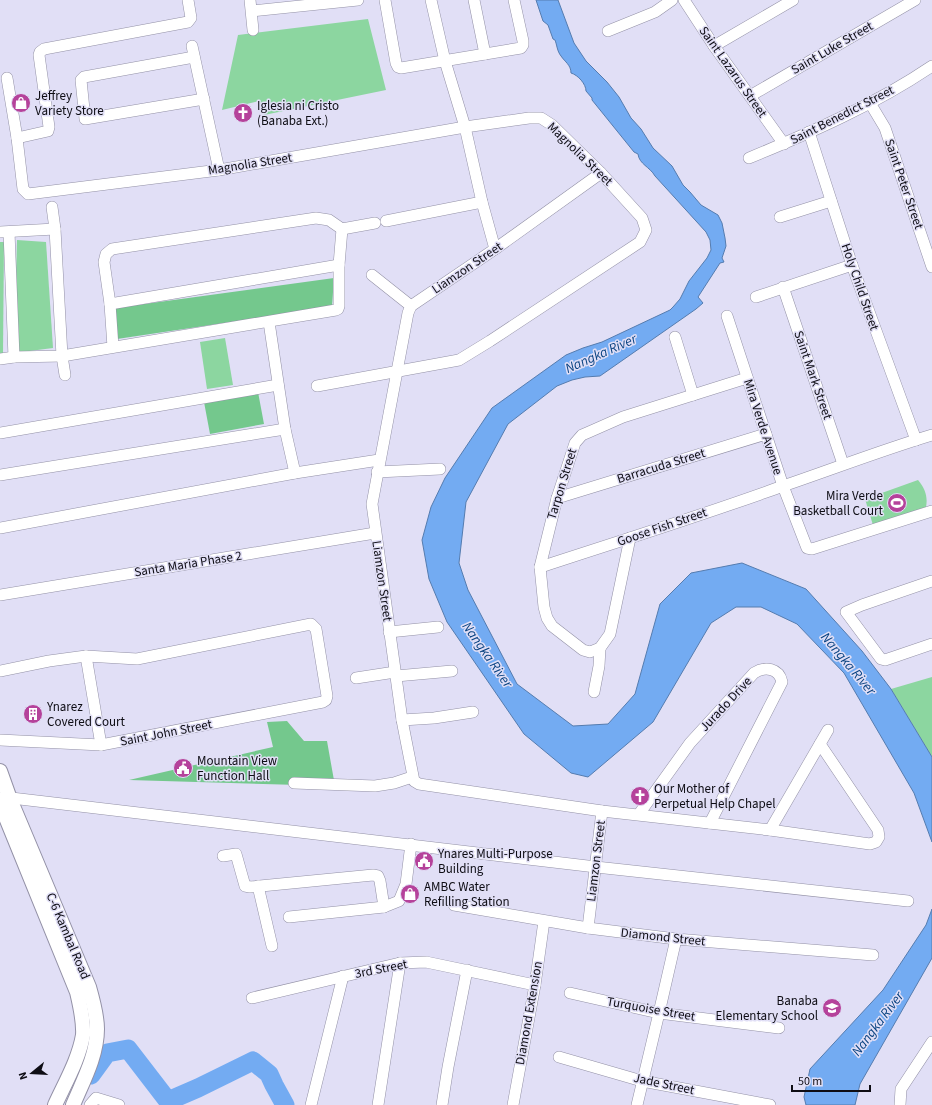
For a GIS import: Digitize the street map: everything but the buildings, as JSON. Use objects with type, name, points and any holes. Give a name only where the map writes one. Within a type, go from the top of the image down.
[{"type":"main road","name":"C-6 Kambal Road","points":[[0,771],[3,799],[77,992],[82,1013],[83,1035],[76,1060],[55,1105]]},
{"type":"main road","name":"C-6 Kambal Road","points":[[3,799],[89,987],[95,1010],[97,1030],[95,1050],[88,1071],[73,1105]]},
{"type":"street","points":[[7,78],[17,138],[48,131],[49,127],[39,55],[40,52],[44,49],[188,22],[191,18],[188,0]]},
{"type":"street","points":[[253,30],[251,6],[358,0]]},
{"type":"street","points":[[385,0],[396,63],[398,67],[401,68],[521,48],[523,45],[514,0]]},
{"type":"street","points":[[431,0],[445,61],[465,127],[482,202],[495,249]]},
{"type":"street","points":[[474,0],[485,54]]},
{"type":"street","points":[[608,31],[655,12],[672,0]]},
{"type":"street","name":"Saint Lazarus Street","points":[[684,0],[714,46],[784,144]]},
{"type":"street","points":[[714,46],[793,0]]},
{"type":"street","name":"Saint Luke Street","points":[[750,96],[915,0]]},
{"type":"street","points":[[192,46],[219,170]]},
{"type":"street","points":[[194,58],[84,77],[81,80],[85,119],[204,99]]},
{"type":"street","name":"Saint Benedict Street","points":[[749,158],[784,144],[870,103],[931,69]]},
{"type":"street","name":"Saint Peter Street","points":[[870,103],[885,128],[932,267]]},
{"type":"street","points":[[0,110],[11,108]]},
{"type":"street","name":"Magnolia Street","points":[[17,138],[23,189],[28,194],[219,170],[465,127],[529,118],[541,118],[552,125],[601,173],[642,218],[646,230],[640,242],[460,360],[317,386]]},
{"type":"street","name":"Holy Child Street","points":[[808,132],[852,265],[916,440]]},
{"type":"street","name":"Liamzon Street","points":[[588,928],[602,811],[419,784],[412,777],[389,632],[372,504],[406,319],[411,306],[495,249],[601,173]]},
{"type":"street","points":[[780,217],[831,201]]},
{"type":"street","points":[[113,347],[110,304],[104,262],[106,254],[112,249],[316,218],[329,220],[342,229],[482,202]]},
{"type":"street","points":[[52,207],[55,229],[62,356],[65,375]]},
{"type":"street","points":[[14,357],[5,232],[55,229]]},
{"type":"street","points":[[0,359],[14,357],[62,356],[269,322],[338,309],[340,306],[339,265],[342,229]]},
{"type":"street","points":[[110,304],[339,265]]},
{"type":"street","points":[[756,297],[852,265]]},
{"type":"street","points":[[372,275],[411,306]]},
{"type":"street","name":"Saint Mark Street","points":[[783,287],[844,464]]},
{"type":"street","name":"Mira Verde Avenue","points":[[726,316],[783,486],[806,547],[810,549],[932,511]]},
{"type":"street","points":[[269,322],[285,428],[295,474]]},
{"type":"street","points":[[675,338],[693,395]]},
{"type":"street","name":"Tarpon Street","points":[[600,648],[590,652],[583,650],[552,626],[547,618],[544,607],[540,568],[557,498],[572,446],[582,435],[624,417],[747,378]]},
{"type":"street","points":[[0,433],[278,385]]},
{"type":"street","points":[[0,475],[285,428]]},
{"type":"street","name":"Barracuda Street","points":[[557,498],[766,434]]},
{"type":"street","name":"Goose Fish Street","points":[[540,568],[932,435]]},
{"type":"street","points":[[0,528],[379,460]]},
{"type":"street","points":[[377,472],[440,469]]},
{"type":"street","name":"Santa Maria Phase 2","points":[[0,595],[375,533]]},
{"type":"street","points":[[594,692],[599,666],[600,648],[610,634],[630,538]]},
{"type":"street","points":[[932,581],[862,604],[846,612],[881,659],[885,660],[932,644]]},
{"type":"street","name":"Saint John Street","points":[[0,740],[101,745],[323,702],[326,700],[327,696],[316,629],[311,624],[137,659],[86,656]]},
{"type":"street","points":[[389,632],[438,627]]},
{"type":"street","points":[[0,671],[49,661],[86,656],[101,745]]},
{"type":"street","name":"Jurado Drive","points":[[639,814],[690,743],[754,673],[761,669],[777,672],[781,676],[782,682],[710,823]]},
{"type":"street","points":[[356,678],[452,671]]},
{"type":"street","points":[[402,720],[434,718],[473,712]]},
{"type":"street","points":[[770,830],[828,730]]},
{"type":"street","points":[[602,811],[770,830],[870,844],[876,842],[879,838],[878,830],[820,744]]},
{"type":"street","points":[[294,783],[375,786],[412,777]]},
{"type":"street","points":[[3,799],[908,901]]},
{"type":"street","points":[[289,916],[384,907],[399,901],[406,884],[411,844]]},
{"type":"street","points":[[223,856],[236,854],[246,886],[250,887],[373,875],[378,876],[384,907]]},
{"type":"street","points":[[258,886],[272,946]]},
{"type":"street","name":"Diamond Street","points":[[454,905],[588,928],[676,939],[873,955]]},
{"type":"street","name":"Diamond Extension","points":[[513,1105],[535,985],[544,921]]},
{"type":"street","points":[[637,1105],[676,939]]},
{"type":"street","name":"3rd Street","points":[[252,998],[400,963],[426,962],[535,985]]},
{"type":"street","points":[[378,1105],[400,963]]},
{"type":"street","points":[[442,1105],[467,970]]},
{"type":"street","points":[[311,1105],[343,976]]},
{"type":"street","name":"Turquoise Street","points":[[570,993],[659,1013],[779,1028]]},
{"type":"street","points":[[900,1105],[901,1089],[932,1042]]},
{"type":"street","name":"Jade Street","points":[[559,1057],[642,1081],[770,1105]]},
{"type":"street","points":[[93,1101],[119,1105]]},
{"type":"green space","points":[[368,19],[386,90],[264,115],[259,101],[222,110],[238,35]]},
{"type":"green space","points":[[17,240],[46,242],[53,348],[14,353]]},
{"type":"green space","points":[[0,242],[4,242],[3,353],[0,354]]},
{"type":"green space","points":[[334,278],[332,307],[117,339],[115,308]]},
{"type":"green space","points":[[225,338],[233,385],[207,389],[200,342]]},
{"type":"green space","points":[[258,392],[264,424],[210,434],[204,402]]},
{"type":"green space","name":"Mira Verde Basketball Court","points":[[918,480],[925,493],[927,500],[926,507],[873,525],[865,499]]},
{"type":"green space","points":[[932,677],[932,757],[891,689]]},
{"type":"green space","points":[[287,721],[304,741],[327,741],[335,786],[129,780],[273,747],[267,722]]},
{"type":"water","name":"Nangka River","points":[[536,0],[558,0],[574,43],[586,61],[607,82],[619,97],[631,118],[641,129],[653,148],[672,166],[683,185],[701,205],[718,215],[722,223],[726,246],[722,258],[724,262],[720,263],[698,297],[703,303],[696,309],[600,376],[572,380],[557,386],[508,424],[466,502],[459,563],[468,590],[517,684],[573,726],[608,724],[635,694],[660,604],[691,573],[742,563],[806,589],[862,651],[891,689],[932,757],[932,842],[914,793],[844,673],[797,624],[761,607],[736,607],[711,623],[653,722],[588,777],[571,773],[524,734],[447,622],[429,579],[422,540],[431,507],[445,478],[492,408],[566,355],[602,342],[670,310],[680,299],[689,281],[707,258],[711,250],[710,240],[706,232],[653,173],[642,163],[638,154],[634,152],[592,100],[581,80],[571,73],[569,66],[559,52],[548,25],[543,21]]},
{"type":"water","name":"Nangka River","points":[[932,909],[932,958],[860,1084],[855,1105],[806,1105],[804,1097],[810,1069],[883,990],[926,925]]},
{"type":"waterway","points":[[91,1075],[107,1053],[128,1049],[168,1101],[253,1061],[269,1074],[285,1105]]},
{"type":"place","name":"Jeffrey Variety Store","points":[[21,103]]},
{"type":"place","name":"Iglesia ni Cristo (Banaba Ext.)","points":[[243,113]]},
{"type":"place","name":"Mira Verde Basketball Court","points":[[897,503]]},
{"type":"place","name":"Ynarez Covered Court","points":[[33,714]]},
{"type":"place","name":"Mountain View Function Hall","points":[[183,768]]},
{"type":"place","name":"Our Mother of Perpetual Help Chapel","points":[[640,796]]},
{"type":"place","name":"Ynares Multi-Purpose Building","points":[[424,861]]},
{"type":"place","name":"AMBC Water Refilling Station","points":[[410,894]]},
{"type":"place","name":"Banaba Elementary School","points":[[832,1008]]}]
